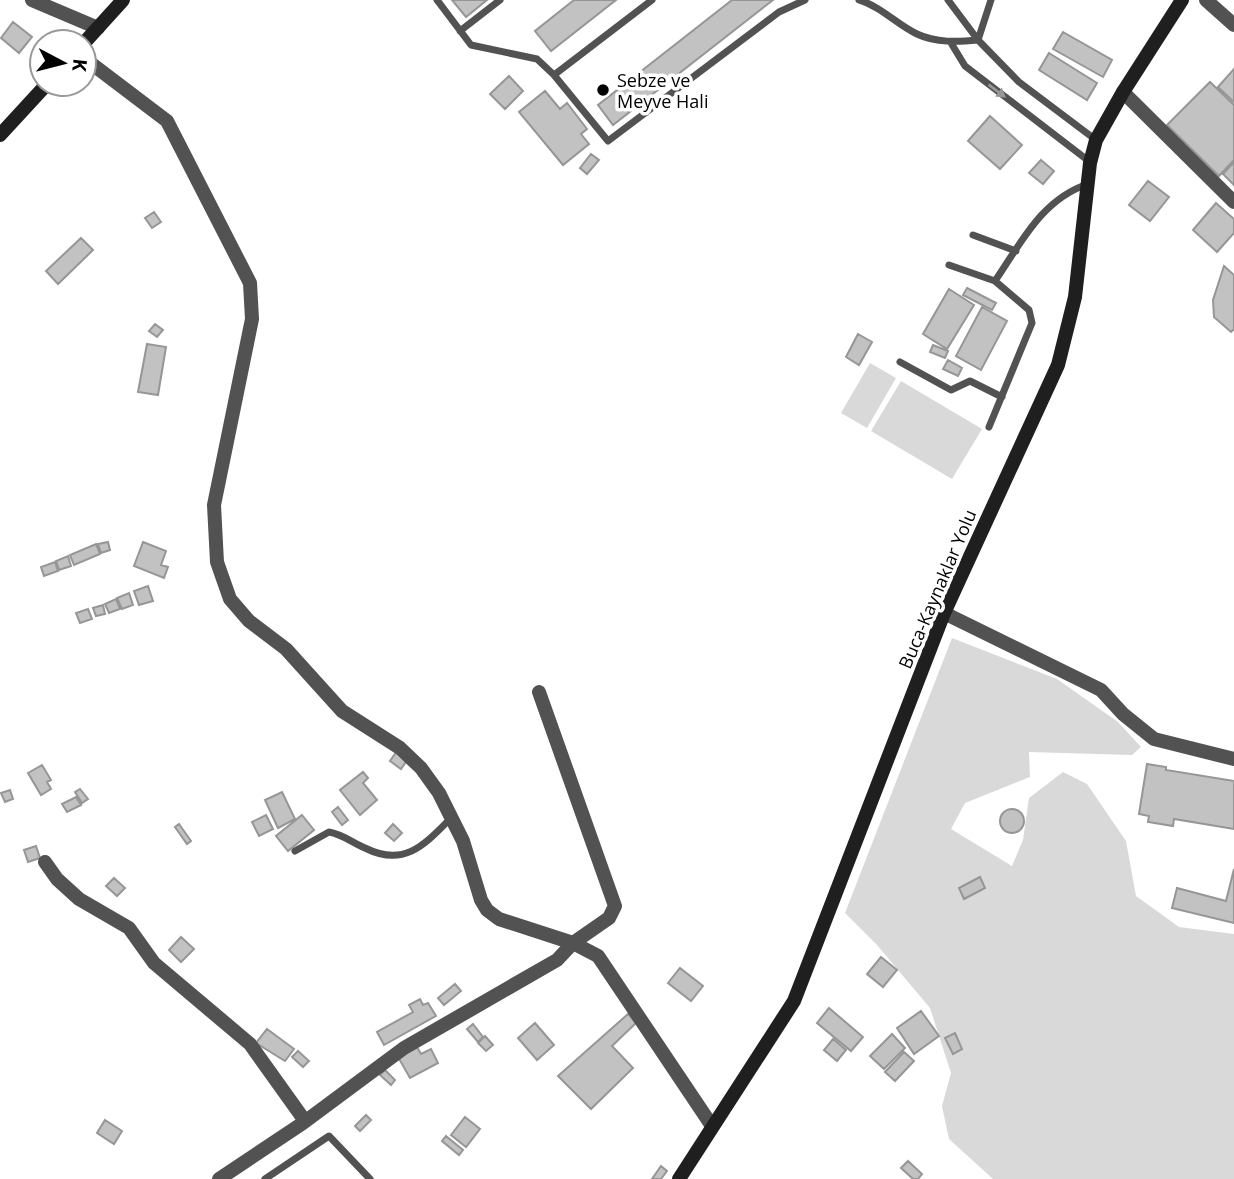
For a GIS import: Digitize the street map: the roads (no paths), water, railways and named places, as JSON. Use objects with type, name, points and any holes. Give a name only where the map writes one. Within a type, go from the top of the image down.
[{"type":"street","points":[[32,0],[98,28],[123,0]]},
{"type":"street","name":"Buca-Kaynaklar Yolu","points":[[679,1179],[794,1001],[944,612],[1058,365],[1075,297],[1090,163],[1096,140],[1123,92],[1182,0]]},
{"type":"street","points":[[1206,0],[1234,25]]},
{"type":"street","points":[[98,69],[167,121],[250,283],[252,319],[214,505],[217,562],[230,599],[242,615],[286,649],[342,711],[411,757],[431,780],[463,841],[481,900],[487,910],[499,919],[573,943],[598,956],[712,1126]]},
{"type":"street","points":[[1123,92],[1234,202]]},
{"type":"street","points":[[0,135],[34,98]]},
{"type":"street","points":[[944,612],[1101,690],[1123,714],[1154,739],[1234,759]]},
{"type":"street","points":[[219,1179],[305,1121],[404,1048],[557,960],[573,943],[609,918],[615,906],[540,692]]},
{"type":"street","points":[[45,862],[57,879],[79,900],[129,928],[154,962],[250,1044],[305,1121]]},
{"type":"lane","points":[[437,0],[471,45],[537,59],[554,75],[608,141],[779,12],[805,0]]},
{"type":"lane","points":[[460,31],[500,0]]},
{"type":"lane","points":[[554,75],[652,0]]},
{"type":"lane","points":[[859,0],[878,6],[917,34],[951,43],[978,40]]},
{"type":"lane","points":[[948,0],[978,40],[1019,82],[1096,140]]},
{"type":"lane","points":[[978,40],[991,0]]},
{"type":"lane","points":[[951,43],[965,66],[1090,163]]},
{"type":"lane","points":[[995,281],[1057,198],[1088,184]]},
{"type":"lane","points":[[973,235],[1016,251]]},
{"type":"lane","points":[[949,265],[995,281],[1029,310],[1032,319],[1032,328],[989,426]]},
{"type":"lane","points":[[901,362],[951,390],[970,381],[1002,397]]},
{"type":"lane","points":[[295,851],[329,832],[376,853],[404,854],[420,849],[452,818]]},
{"type":"lane","points":[[265,1179],[330,1136],[370,1179]]},
{"type":"place","name":"Sebze ve Meyve Hali","points":[[603,90]]}]
